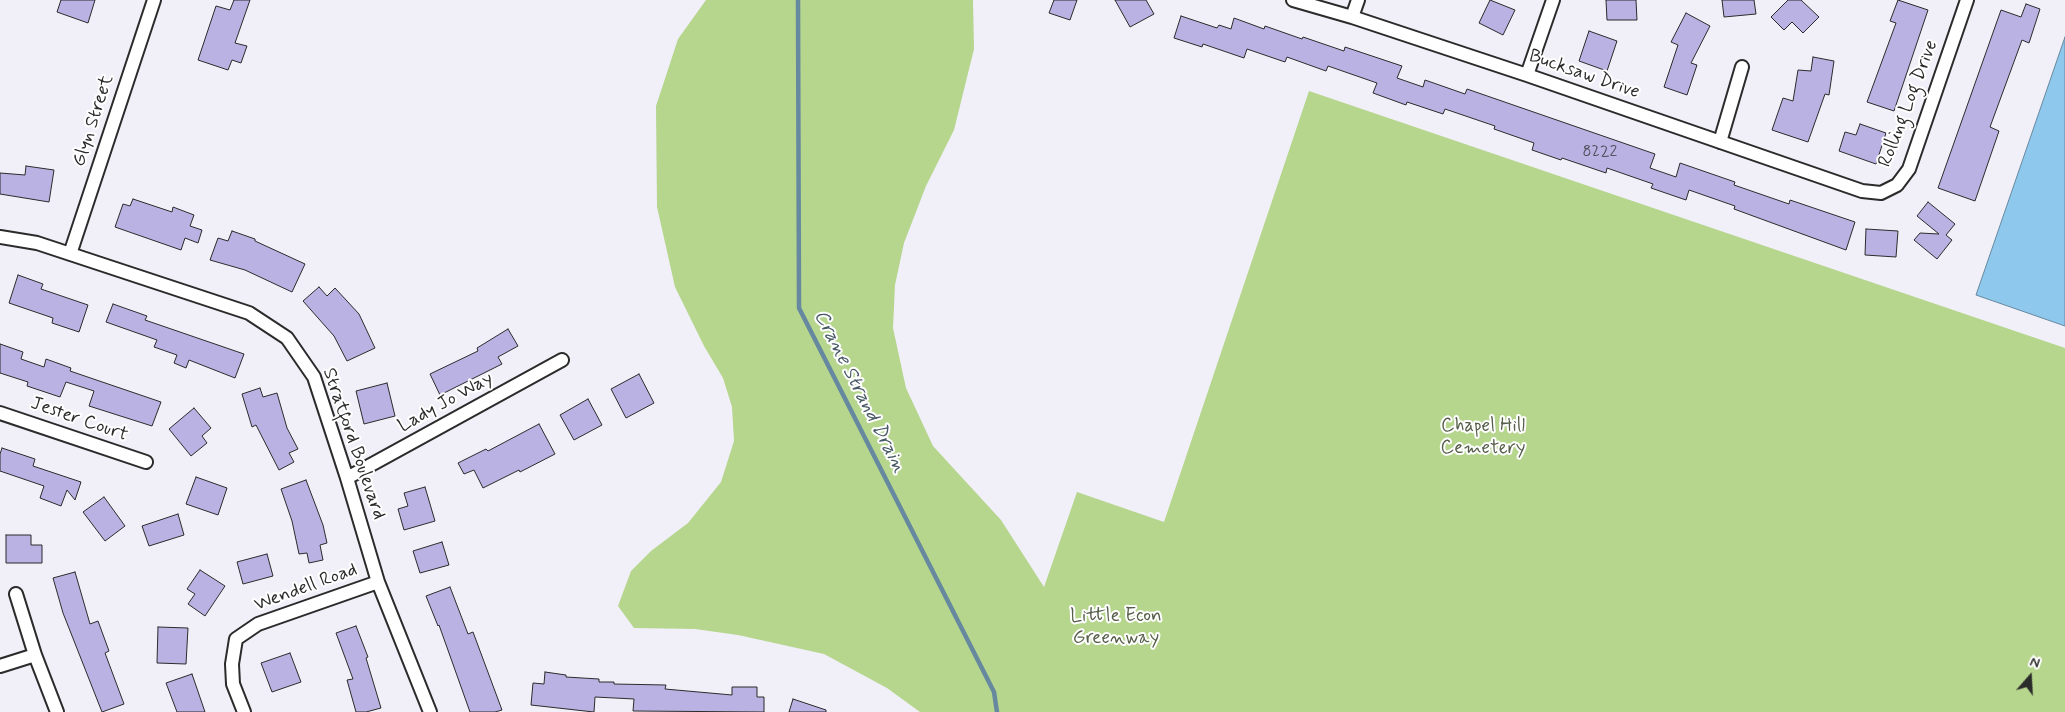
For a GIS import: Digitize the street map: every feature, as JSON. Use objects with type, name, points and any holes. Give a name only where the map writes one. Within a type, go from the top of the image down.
[{"type":"street","name":"Glyn Street","points":[[70,254],[154,0]]},
{"type":"street","name":"Bucksaw Drive","points":[[1293,0],[1352,17],[1862,191]]},
{"type":"street","points":[[1352,17],[1358,0]]},
{"type":"street","points":[[1527,76],[1553,0]]},
{"type":"street","name":"Rolling Log Drive","points":[[1862,191],[1881,193],[1897,185],[1909,169],[1967,0]]},
{"type":"street","points":[[1720,142],[1742,67]]},
{"type":"street","name":"Stratford Boulevard","points":[[0,237],[37,244],[70,254],[249,313],[287,338],[314,377],[348,478],[378,582],[430,712]]},
{"type":"street","name":"Lady Jo Way","points":[[348,478],[562,360]]},
{"type":"street","name":"Jester Court","points":[[0,413],[146,462]]},
{"type":"street","name":"Wendell Road","points":[[244,712],[233,684],[232,664],[236,639],[258,624],[378,582]]},
{"type":"street","points":[[16,594],[35,655],[57,712]]},
{"type":"street","points":[[0,666],[35,655]]},
{"type":"green space","name":"Chapel Hill Cemetery","points":[[706,0],[973,0],[974,49],[954,130],[926,186],[904,243],[895,285],[893,328],[906,388],[933,446],[1001,520],[1044,587],[1077,492],[1164,522],[1309,91],[2065,348],[2065,712],[920,712],[887,688],[824,654],[738,635],[695,629],[634,628],[618,606],[631,571],[651,551],[688,523],[721,482],[734,441],[732,407],[723,378],[704,346],[675,287],[657,207],[656,106],[678,39]]},
{"type":"water","points":[[2065,37],[2065,326],[1976,295]]},
{"type":"building","points":[[61,0],[95,0],[88,23],[57,12]]},
{"type":"building","points":[[234,0],[250,0],[235,43],[247,46],[241,63],[232,60],[228,70],[198,60],[216,6],[230,10]]},
{"type":"building","points":[[1054,0],[1077,0],[1070,20],[1049,13]]},
{"type":"building","points":[[1115,0],[1146,0],[1154,14],[1130,27]]},
{"type":"building","points":[[1490,0],[1515,10],[1503,35],[1479,23]]},
{"type":"building","points":[[1606,0],[1636,0],[1637,20],[1607,20]]},
{"type":"building","points":[[1722,0],[1754,0],[1756,14],[1724,17]]},
{"type":"building","points":[[1788,0],[1801,0],[1819,17],[1803,33],[1792,22],[1784,30],[1771,17]]},
{"type":"building","points":[[1898,0],[1928,10],[1894,111],[1867,102],[1896,23],[1890,21]]},
{"type":"building","points":[[2026,4],[2040,9],[2029,43],[2022,40],[1990,127],[1999,131],[1975,201],[1938,188],[2001,10],[2021,17]]},
{"type":"building","points":[[1686,13],[1710,26],[1691,63],[1697,65],[1687,95],[1664,87],[1678,45],[1671,42]]},
{"type":"building","points":[[1181,16],[1217,28],[1219,25],[1231,29],[1234,18],[1264,29],[1265,26],[1344,51],[1345,47],[1402,66],[1397,78],[1423,87],[1425,80],[1465,94],[1467,89],[1655,154],[1650,168],[1676,177],[1680,163],[1735,182],[1734,185],[1789,204],[1790,200],[1855,222],[1846,250],[1734,209],[1735,206],[1689,190],[1686,200],[1651,188],[1653,184],[1607,168],[1606,173],[1532,150],[1534,143],[1494,129],[1495,126],[1445,109],[1443,114],[1407,102],[1406,105],[1373,93],[1377,83],[1328,66],[1326,71],[1287,57],[1285,62],[1247,49],[1244,58],[1203,44],[1202,47],[1174,38]]},
{"type":"building","points":[[1589,31],[1617,41],[1607,71],[1579,61]]},
{"type":"building","points":[[1813,57],[1834,61],[1829,95],[1825,94],[1808,142],[1772,130],[1783,98],[1793,101],[1798,70],[1811,71]]},
{"type":"building","points":[[1860,124],[1886,133],[1876,164],[1839,151],[1845,132],[1856,135]]},
{"type":"building","points":[[26,166],[54,170],[49,202],[0,194],[0,173],[25,175]]},
{"type":"building","points":[[133,199],[172,212],[173,207],[194,215],[190,226],[202,230],[198,243],[185,238],[181,250],[115,227],[123,204],[130,206]]},
{"type":"building","points":[[1928,202],[1955,224],[1946,235],[1952,240],[1937,259],[1914,240],[1920,233],[1939,234],[1917,216]]},
{"type":"building","points":[[1866,229],[1898,231],[1896,257],[1865,255]]},
{"type":"building","points":[[232,231],[255,239],[255,241],[305,264],[292,292],[245,270],[210,260],[218,238],[228,241]]},
{"type":"building","points":[[18,275],[43,284],[41,289],[88,305],[79,332],[52,323],[53,318],[9,303]]},
{"type":"building","points":[[319,287],[327,296],[335,288],[359,314],[375,348],[347,361],[334,336],[303,301]]},
{"type":"building","points":[[113,304],[147,316],[145,320],[244,354],[235,378],[189,360],[186,368],[174,363],[177,355],[154,347],[157,340],[106,322]]},
{"type":"building","points":[[508,329],[518,346],[498,357],[502,364],[440,395],[430,374],[478,351],[477,348]]},
{"type":"building","points":[[0,344],[23,352],[21,359],[44,367],[46,359],[71,368],[70,371],[161,402],[152,426],[89,406],[94,391],[66,382],[60,397],[27,386],[28,382],[0,373]]},
{"type":"building","points":[[639,374],[654,403],[626,418],[611,389]]},
{"type":"building","points":[[387,383],[395,416],[364,424],[356,391]]},
{"type":"building","points":[[260,388],[263,397],[277,393],[287,428],[298,449],[289,453],[294,462],[279,470],[256,425],[252,427],[242,394]]},
{"type":"building","points":[[588,399],[602,425],[574,440],[560,415]]},
{"type":"building","points":[[194,408],[211,428],[202,436],[207,443],[191,456],[169,429]]},
{"type":"building","points":[[539,424],[555,454],[483,488],[474,470],[464,474],[458,463],[486,449],[488,451]]},
{"type":"building","points":[[2,448],[35,459],[33,466],[81,482],[75,500],[67,490],[61,506],[40,498],[44,486],[0,471]]},
{"type":"building","points":[[196,477],[227,488],[218,515],[186,504]]},
{"type":"building","points":[[306,480],[323,525],[327,543],[320,545],[323,560],[309,563],[307,553],[299,554],[292,521],[281,489]]},
{"type":"building","points":[[425,487],[435,521],[404,530],[398,509],[408,506],[404,493]]},
{"type":"building","points":[[104,497],[125,526],[105,541],[83,512]]},
{"type":"building","points":[[178,514],[184,535],[149,546],[142,526]]},
{"type":"building","points":[[6,535],[31,535],[31,545],[42,545],[42,563],[6,563]]},
{"type":"building","points":[[442,542],[449,565],[420,573],[413,551]]},
{"type":"building","points":[[267,554],[273,576],[243,584],[237,562]]},
{"type":"building","points":[[200,570],[225,586],[205,616],[188,604],[195,594],[187,589]]},
{"type":"building","points":[[75,572],[90,624],[98,621],[109,651],[105,653],[124,704],[102,712],[63,613],[53,578]]},
{"type":"building","points":[[450,587],[468,634],[473,632],[502,710],[495,712],[470,712],[439,625],[426,596]]},
{"type":"building","points":[[356,626],[368,657],[366,658],[381,708],[366,712],[356,712],[347,680],[353,679],[336,633]]},
{"type":"building","points":[[158,627],[188,628],[186,664],[157,663]]},
{"type":"building","points":[[290,653],[301,682],[272,692],[261,663]]},
{"type":"building","points":[[545,672],[566,675],[566,677],[599,679],[599,682],[614,682],[614,684],[666,685],[665,689],[732,695],[732,687],[757,687],[757,697],[764,697],[764,712],[633,711],[634,699],[595,697],[594,712],[531,705],[533,683],[544,684]]},
{"type":"building","points":[[192,674],[205,712],[177,712],[166,683]]},
{"type":"building","points":[[793,699],[826,710],[826,712],[789,712]]},
{"type":"waterway","name":"Crane Strand Drain","points":[[798,0],[799,308],[994,692],[997,712]]},
{"type":"park label","name":"Little Econ Greenway","points":[[1116,628]]}]
